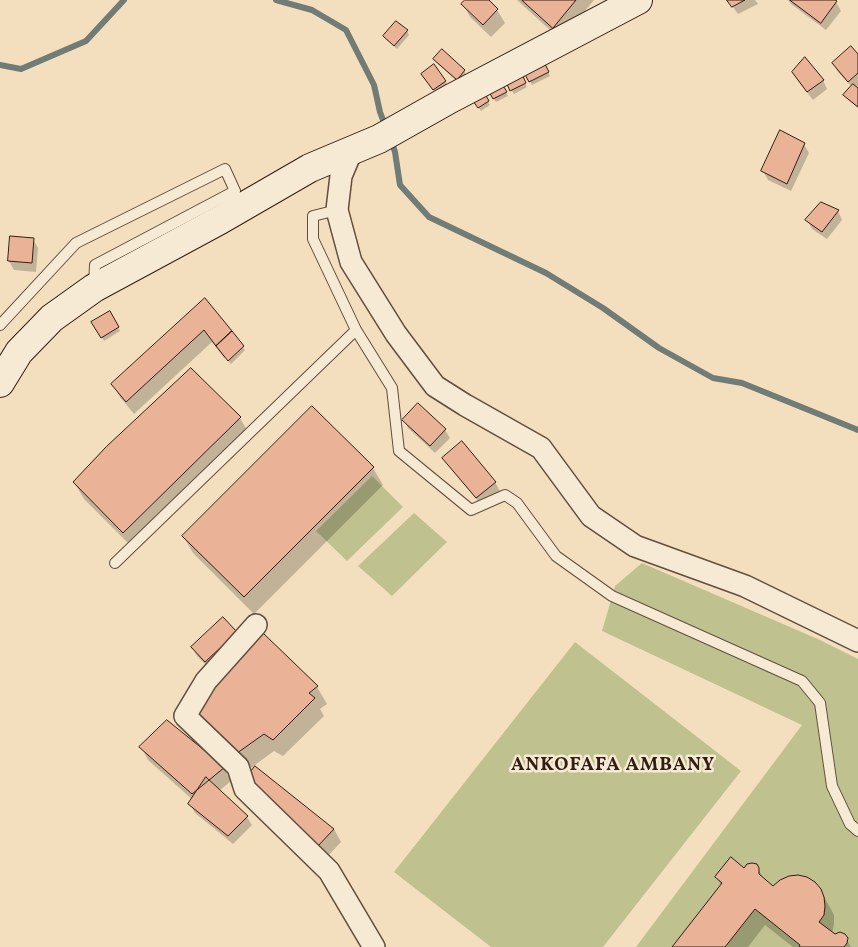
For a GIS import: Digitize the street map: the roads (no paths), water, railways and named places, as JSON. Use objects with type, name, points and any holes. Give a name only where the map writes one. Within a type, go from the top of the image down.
[{"type":"street","points":[[0,383],[19,352],[52,318],[94,288],[220,220],[310,168],[379,139],[450,99],[638,0]]},
{"type":"street","points":[[352,150],[341,176],[337,210],[351,262],[396,334],[435,386],[541,448],[591,516],[636,546],[745,586],[858,641]]},
{"type":"street","points":[[256,625],[206,681],[186,716],[238,767],[245,789],[329,871],[374,947]]},
{"type":"lane","points":[[0,325],[76,243],[225,169],[235,191],[95,265],[94,288]]},
{"type":"lane","points":[[337,210],[313,216],[313,239],[356,330],[392,388],[399,451],[471,510],[505,495],[517,503],[556,556],[612,596],[802,681],[820,703],[832,786],[850,824],[858,831]]},
{"type":"lane","points":[[115,563],[356,330]]},
{"type":"waterway","points":[[0,65],[21,69],[86,41],[124,0]]},
{"type":"waterway","points":[[276,0],[312,10],[346,30],[374,85],[386,128]]},
{"type":"waterway","points":[[391,140],[395,152],[400,185],[429,217],[546,273],[603,308],[659,348],[713,378],[742,383],[858,430]]},
{"type":"district","name":"ANKOFAFA AMBANY","points":[[613,767]]}]
